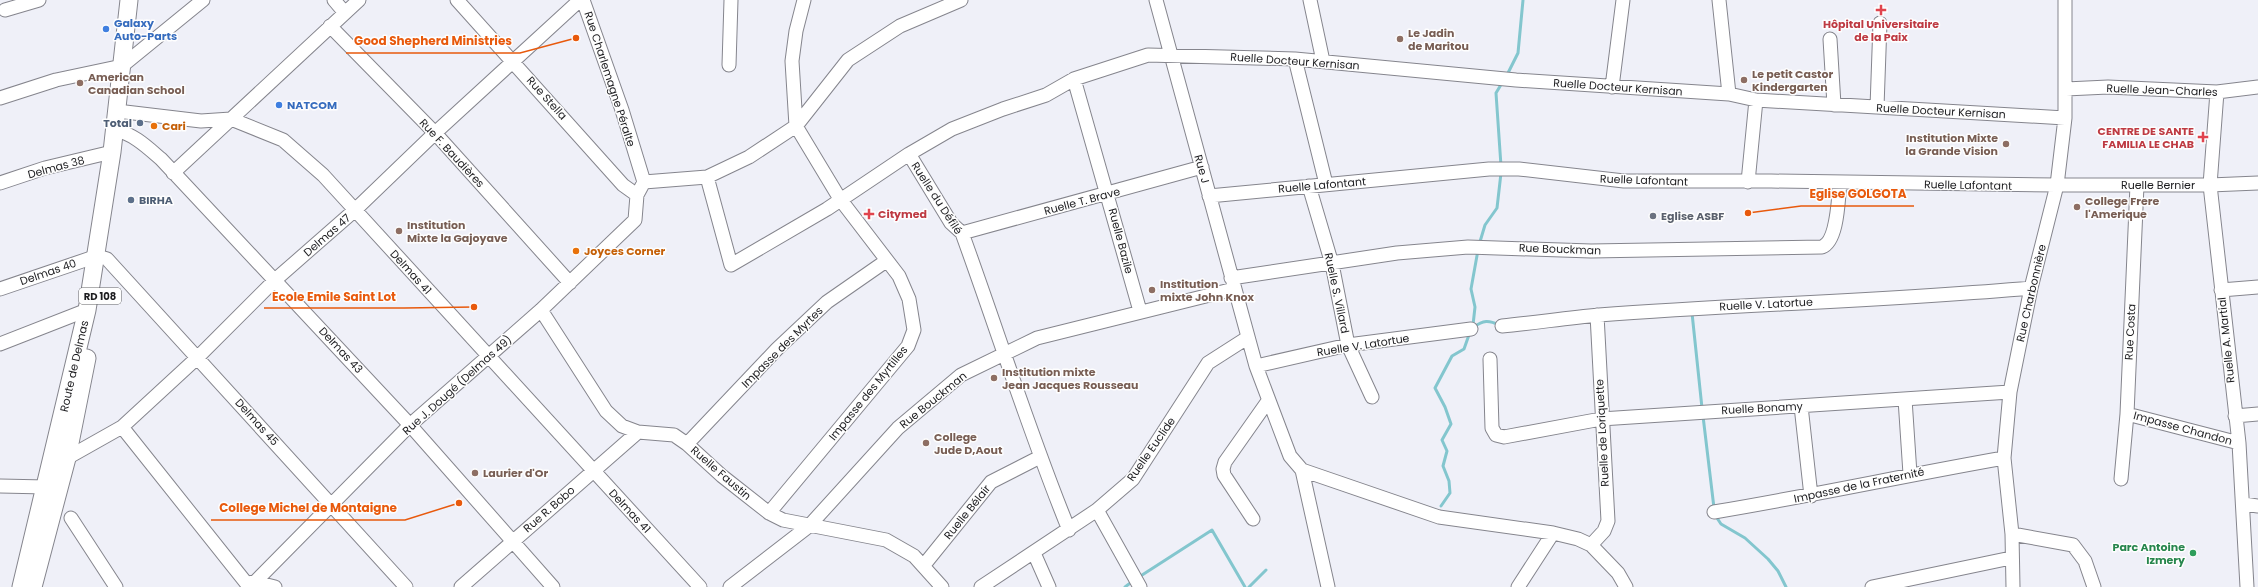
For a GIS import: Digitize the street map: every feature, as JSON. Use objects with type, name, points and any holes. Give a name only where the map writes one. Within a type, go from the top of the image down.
[{"type":"main road","name":"Route de Delmas","points":[[33,587],[67,458],[102,257],[122,112],[127,61],[129,0]]},
{"type":"main road","name":"Route de Delmas","points":[[127,61],[140,0]]},
{"type":"main road","name":"Route de Delmas","points":[[20,587],[46,487],[87,310],[102,257],[112,152],[120,131]]},
{"type":"street","points":[[5,10],[38,0]]},
{"type":"street","points":[[0,98],[56,80],[127,61],[203,0]]},
{"type":"street","points":[[334,0],[345,13]]},
{"type":"street","points":[[173,173],[359,0]]},
{"type":"street","name":"Rue Stella","points":[[457,0],[513,60],[623,185],[637,196]]},
{"type":"street","name":"Delmas 47","points":[[67,458],[122,427],[198,357],[276,280],[355,210],[435,132],[580,0]]},
{"type":"street","name":"Rue Charlemagne Péralte","points":[[583,0],[622,110],[644,182]]},
{"type":"street","points":[[729,65],[731,0]]},
{"type":"street","points":[[804,0],[796,31],[792,61],[796,126],[840,199],[886,261]]},
{"type":"street","points":[[644,182],[707,177],[749,157],[796,126],[848,60],[900,26],[961,0]]},
{"type":"street","name":"Rue J","points":[[1156,0],[1232,283],[1256,366],[1290,456],[1302,470]]},
{"type":"street","points":[[1310,0],[1323,61]]},
{"type":"street","points":[[1612,87],[1623,0]]},
{"type":"street","points":[[1719,0],[1729,94]]},
{"type":"street","name":"Rue Charbonnière","points":[[2013,587],[2011,558],[2012,534],[2004,458],[2010,392],[2031,288],[2057,186],[2065,118],[2065,0]]},
{"type":"street","points":[[1877,107],[1880,23]]},
{"type":"street","name":"Rue F. Baudières","points":[[330,26],[435,132],[570,282]]},
{"type":"street","points":[[1830,39],[1834,104]]},
{"type":"street","name":"Ruelle Docteur Kernisan","points":[[1170,54],[1323,61],[1516,80],[1729,94],[1756,100],[2065,118]]},
{"type":"street","name":"Ruelle du Défilé","points":[[1068,530],[1040,456],[962,233],[951,223],[909,154],[952,129],[1003,109],[1046,95],[1074,79],[1148,55],[1170,54]]},
{"type":"street","points":[[1295,59],[1326,184]]},
{"type":"street","name":"Ruelle Bazile","points":[[1074,79],[1108,194],[1140,311]]},
{"type":"street","name":"Ruelle Jean-Charles","points":[[2066,88],[2108,87],[2217,92],[2258,87]]},
{"type":"street","name":"Ruelle A. Martial","points":[[2217,92],[2210,185],[2239,443],[2244,504],[2247,587]]},
{"type":"street","points":[[1748,182],[1756,100]]},
{"type":"street","name":"Delmas 41","points":[[122,112],[201,122],[231,119],[283,140],[323,175],[700,587]]},
{"type":"street","name":"Delmas 43","points":[[120,131],[148,148],[276,280],[410,425],[553,587]]},
{"type":"street","name":"Delmas 38","points":[[0,182],[45,168],[112,152]]},
{"type":"street","points":[[707,177],[731,265],[826,209],[909,154]]},
{"type":"street","name":"Ruelle T. Brave","points":[[962,233],[1202,168]]},
{"type":"street","name":"Ruelle Lafontant","points":[[1209,196],[1489,169],[1519,169],[1624,181],[2057,186]]},
{"type":"street","name":"Rue J. Dougé (Delmas 49)","points":[[248,584],[332,505],[410,425],[541,310],[635,220],[637,196],[644,182]]},
{"type":"street","name":"Rue Bouckman","points":[[730,587],[809,526],[898,428],[961,375],[1037,338],[1140,311],[1232,283],[1332,264],[1420,250],[1490,246],[1591,251],[1822,247],[1827,245],[1832,237],[1840,183]]},
{"type":"street","name":"Ruelle Bernier","points":[[2057,186],[2210,185],[2258,183]]},
{"type":"street","name":"Rue Costa","points":[[2121,479],[2127,414],[2137,185]]},
{"type":"street","name":"Ruelle S. Villard","points":[[1309,186],[1332,264],[1348,345],[1372,397]]},
{"type":"street","name":"Delmas 40","points":[[0,289],[102,257]]},
{"type":"street","name":"Delmas 45","points":[[102,257],[198,357],[406,587]]},
{"type":"street","name":"Impasse des Myrtes","points":[[687,444],[777,349],[827,302],[886,261]]},
{"type":"street","name":"Impasse des Myrtilles","points":[[769,513],[912,338],[914,330],[908,299],[899,276],[886,261]]},
{"type":"street","points":[[2221,290],[2258,287]]},
{"type":"street","name":"Ruelle V. Latortue","points":[[1502,326],[1597,315],[1869,299],[1936,297],[2031,288]]},
{"type":"street","points":[[0,344],[87,310]]},
{"type":"street","name":"Ruelle Faustin","points":[[541,310],[606,411],[622,426],[638,432],[674,435],[687,444],[722,476],[769,513],[783,520],[886,540],[914,556],[924,565],[942,587]]},
{"type":"street","name":"Ruelle de Loriquette","points":[[1591,545],[1604,531],[1608,521],[1601,419],[1597,315]]},
{"type":"street","name":"Ruelle V. Latortue","points":[[1256,366],[1348,345],[1471,329]]},
{"type":"street","name":"Ruelle Euclide","points":[[981,587],[1097,510],[1133,478],[1208,364],[1248,338]]},
{"type":"street","name":"Ruelle Bonamy","points":[[1490,359],[1492,428],[1496,435],[1504,437],[1515,437],[1601,419],[2010,392]]},
{"type":"street","points":[[1906,400],[1910,474]]},
{"type":"street","points":[[1253,519],[1224,475],[1222,469],[1224,462],[1268,401]]},
{"type":"street","points":[[1801,406],[1812,496]]},
{"type":"street","name":"Impasse Chandon","points":[[2127,414],[2239,443]]},
{"type":"street","points":[[2235,416],[2258,414]]},
{"type":"street","points":[[122,427],[248,584],[275,587]]},
{"type":"street","name":"Rue R. Bobo","points":[[461,587],[638,432]]},
{"type":"street","name":"Ruelle Bélair","points":[[924,565],[991,482],[1040,456]]},
{"type":"street","name":"Impasse de la Fraternité","points":[[1714,512],[1812,496],[1910,474],[2004,458]]},
{"type":"street","points":[[1302,470],[1439,517],[1552,533],[1591,545],[1618,574],[1626,587]]},
{"type":"street","points":[[1302,470],[1328,587]]},
{"type":"street","points":[[0,486],[46,487]]},
{"type":"street","points":[[2244,504],[2258,506]]},
{"type":"street","points":[[1097,510],[1137,583]]},
{"type":"street","points":[[71,518],[116,587]]},
{"type":"street","points":[[1518,587],[1552,533]]},
{"type":"street","points":[[2012,534],[2073,545],[2085,561],[2094,587]]},
{"type":"street","points":[[1034,553],[1049,587]]},
{"type":"street","points":[[1872,587],[2011,558]]},
{"type":"waterway","points":[[1507,75],[1518,53],[1523,0]]},
{"type":"waterway","points":[[1501,166],[1496,93],[1502,83]]},
{"type":"waterway","points":[[1479,245],[1485,225],[1497,208],[1501,173]]},
{"type":"waterway","points":[[1473,325],[1475,307],[1471,289],[1478,250]]},
{"type":"waterway","points":[[1692,313],[1702,408]]},
{"type":"waterway","points":[[1474,327],[1480,323],[1486,322],[1492,322],[1499,325]]},
{"type":"waterway","points":[[1441,506],[1450,493],[1449,481],[1443,466],[1447,451],[1442,440],[1451,424],[1445,407],[1435,388],[1452,356],[1464,349],[1470,332]]},
{"type":"waterway","points":[[1703,416],[1714,508]]},
{"type":"waterway","points":[[1715,515],[1721,524],[1745,538],[1768,559],[1778,571],[1786,587]]},
{"type":"waterway","points":[[1139,577],[1212,530],[1245,587]]},
{"type":"waterway","points":[[1249,587],[1266,570]]},
{"type":"waterway","points":[[1125,587],[1133,581]]},
{"type":"place","name":"Hôpital Universitaire de la Paix","points":[[1881,10]]},
{"type":"place","name":"Galaxy Auto-Parts","points":[[106,29]]},
{"type":"place","name":"Good Shepherd Ministries","points":[[576,38]]},
{"type":"place","name":"Le Jadin de Maritou","points":[[1400,39]]},
{"type":"place","name":"Le petit Castor Kindergarten","points":[[1744,80]]},
{"type":"place","name":"American Canadian School","points":[[80,83]]},
{"type":"place","name":"NATCOM","points":[[279,105]]},
{"type":"place","name":"Total","points":[[140,123]]},
{"type":"place","name":"Cari","points":[[154,126]]},
{"type":"place","name":"CENTRE DE SANTE FAMILIA LE CHAB","points":[[2203,137]]},
{"type":"place","name":"Institution Mixte la Grande Vision","points":[[2006,144]]},
{"type":"place","name":"BIRHA","points":[[131,200]]},
{"type":"place","name":"College Frere l'Amerique","points":[[2077,207]]},
{"type":"place","name":"Eglise GOLGOTA","points":[[1748,213]]},
{"type":"place","name":"Citymed","points":[[869,214]]},
{"type":"place","name":"Eglise ASBF","points":[[1653,216]]},
{"type":"place","name":"Institution Mixte la Gajoyave","points":[[399,231]]},
{"type":"place","name":"Joyces Corner","points":[[576,251]]},
{"type":"place","name":"Institution mixte John Knox","points":[[1152,290]]},
{"type":"place","name":"Ecole Emile Saint Lot","points":[[474,307]]},
{"type":"place","name":"Institution mixte Jean Jacques Rousseau","points":[[994,378]]},
{"type":"place","name":"College Jude D,Aout","points":[[926,443]]},
{"type":"place","name":"Laurier d'Or","points":[[475,473]]},
{"type":"place","name":"College Michel de Montaigne","points":[[459,503]]},
{"type":"place","name":"Parc Antoine Izmery","points":[[2193,553]]}]
